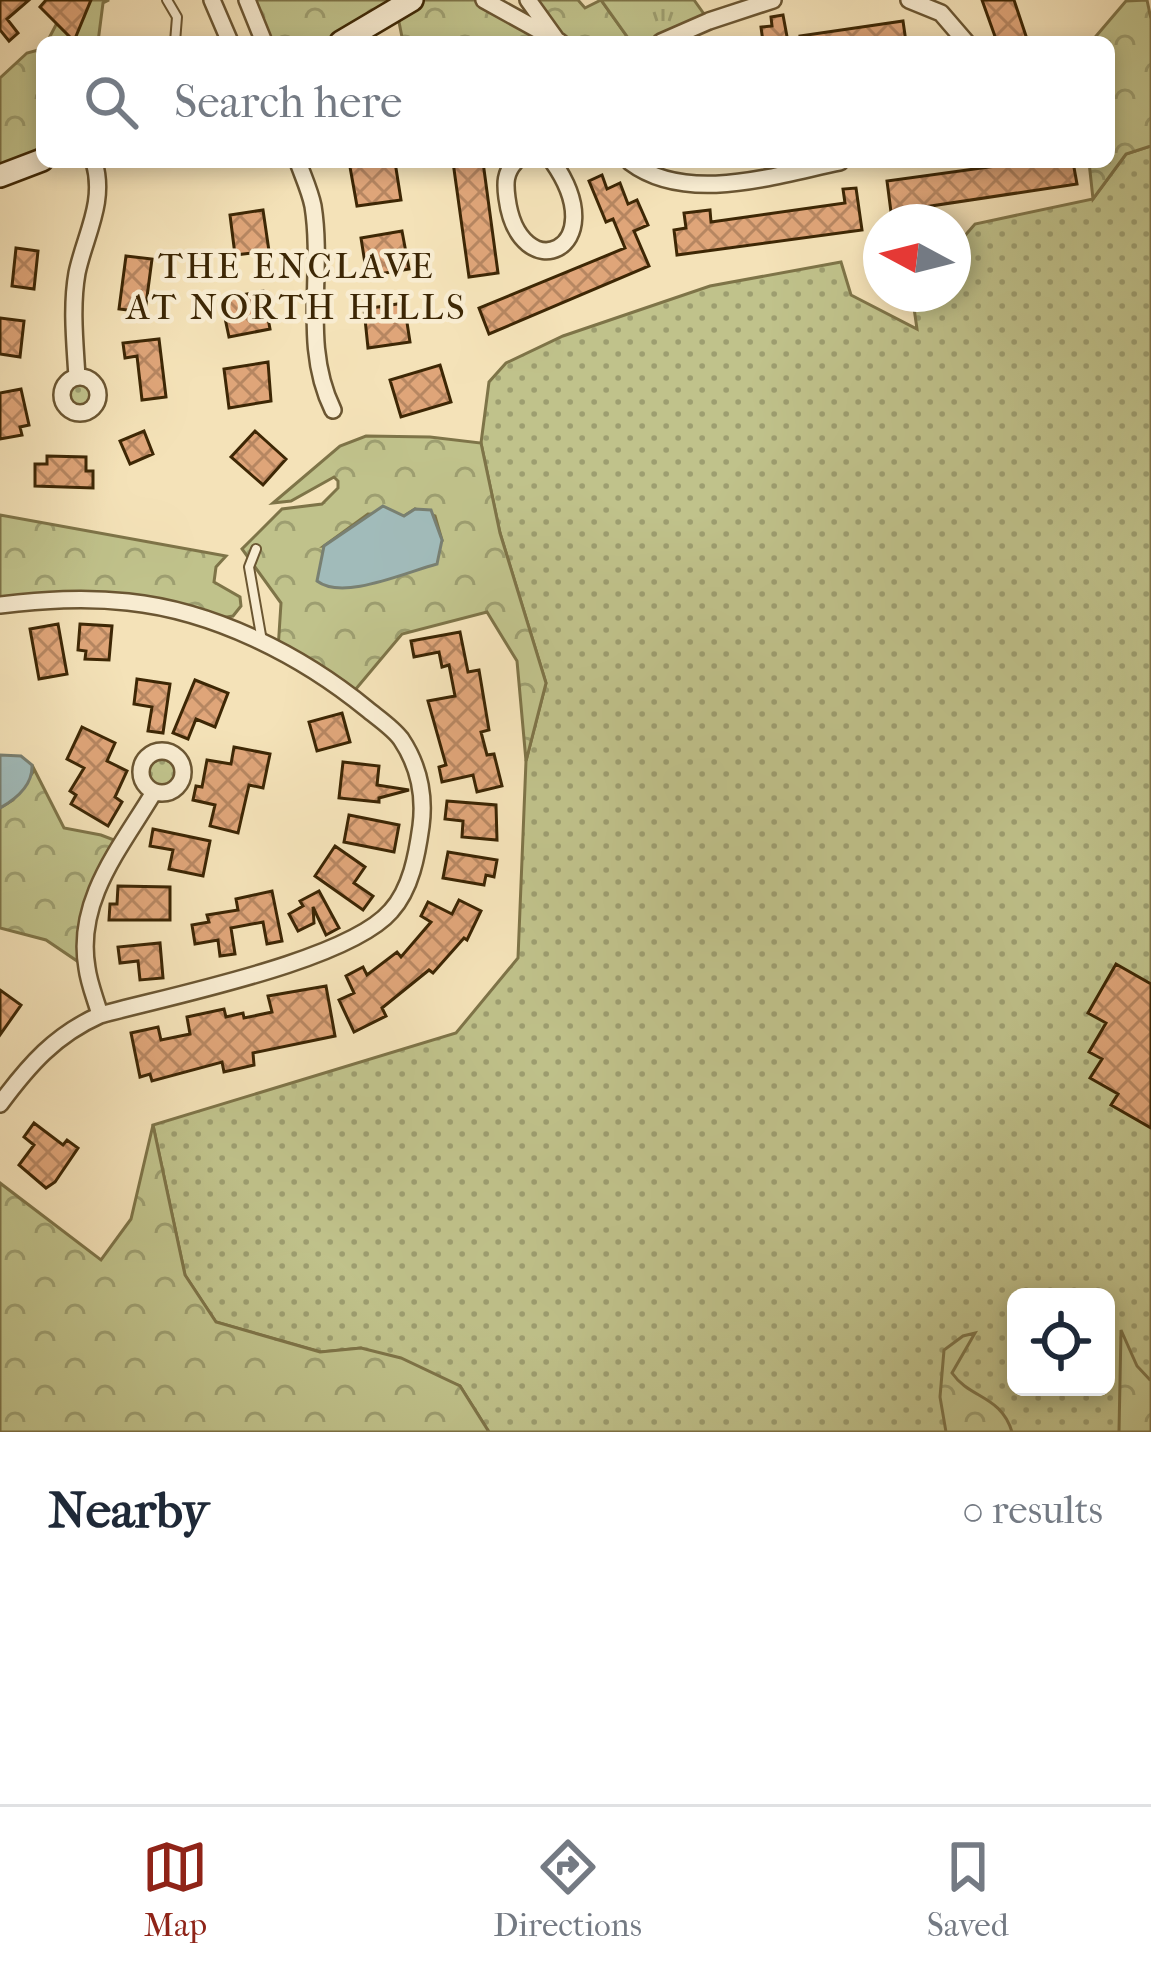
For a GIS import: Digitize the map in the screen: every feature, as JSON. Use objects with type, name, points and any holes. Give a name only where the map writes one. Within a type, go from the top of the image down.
[{"type":"main road","points":[[351,36],[412,0]]},
{"type":"main road","points":[[0,176],[36,162]]},
{"type":"street","points":[[212,0],[227,36]]},
{"type":"street","points":[[248,0],[262,36]]},
{"type":"street","points":[[484,0],[548,36]]},
{"type":"street","points":[[528,0],[555,36]]},
{"type":"street","points":[[675,36],[773,0]]},
{"type":"street","points":[[909,0],[941,13],[961,36]]},
{"type":"street","points":[[77,377],[73,309],[98,199],[95,168]]},
{"type":"street","points":[[300,168],[314,220],[316,350],[333,410]]},
{"type":"street","points":[[510,168],[509,212],[522,241],[534,249],[567,243],[576,230],[560,168]]},
{"type":"street","points":[[640,168],[663,181],[685,183],[765,178],[812,168]]},
{"type":"street","points":[[0,605],[57,598],[131,602],[203,617],[262,643],[335,686],[399,736],[418,771],[424,806],[416,863],[392,911],[359,936],[310,958],[100,1015],[72,1027],[50,1043],[3,1093]]},
{"type":"street","points":[[100,1015],[86,967],[86,922],[111,860],[154,791]]},
{"type":"lane","points":[[167,0],[176,16],[176,36]]},
{"type":"lane","points":[[256,549],[249,567],[262,643]]},
{"type":"green space","points":[[69,0],[109,0],[103,3],[99,36],[50,36]]},
{"type":"green space","points":[[247,0],[484,0],[550,36],[402,36],[397,12],[352,36],[262,36]]},
{"type":"green space","points":[[528,0],[578,0],[585,8],[601,0],[627,36],[553,36]]},
{"type":"green space","points":[[601,0],[694,0],[709,21],[675,36],[627,36]]},
{"type":"green space","points":[[1147,0],[1151,19],[1151,146],[1126,154],[1093,199],[1090,168],[1115,168],[1115,36],[1096,36],[1126,1]]},
{"type":"green space","points":[[36,51],[36,162],[0,176],[0,78]]},
{"type":"green space","points":[[1151,146],[1151,1432],[489,1432],[460,1386],[361,1348],[321,1352],[216,1322],[185,1275],[153,1125],[456,1033],[518,958],[526,761],[546,683],[500,533],[481,443],[489,382],[506,363],[563,336],[710,286],[841,262],[851,295],[863,301],[863,312],[884,312],[917,329],[915,312],[971,312],[971,229],[975,224],[1093,199],[1126,154]]},
{"type":"green space","points":[[80,377],[93,382],[98,395],[93,408],[80,413],[67,408],[62,395],[67,382]]},
{"type":"green space","points":[[366,436],[481,443],[500,533],[546,683],[526,761],[517,661],[487,612],[402,634],[350,696],[278,650],[281,603],[242,549],[282,509],[322,504],[338,488],[334,477],[291,501],[273,503],[340,446]],"holes":[[[415,509],[435,516],[442,540],[324,546],[368,514],[404,516]]]},
{"type":"green space","points":[[0,515],[226,556],[216,567],[214,582],[240,597],[241,606],[233,616],[215,619],[131,602],[0,605]]},
{"type":"green space","points":[[162,751],[177,757],[183,772],[177,787],[162,793],[147,787],[141,772],[147,757]]},
{"type":"green space","points":[[32,765],[64,828],[122,843],[94,895],[86,967],[46,940],[0,928],[0,808],[13,800],[33,772]]},
{"type":"green space","points":[[153,1125],[185,1275],[216,1322],[320,1352],[361,1348],[401,1358],[460,1386],[489,1432],[0,1432],[0,1183],[101,1260],[131,1219]]},
{"type":"green space","points":[[1121,1330],[1137,1366],[1151,1381],[1151,1432],[1119,1432]]},
{"type":"green space","points":[[975,1333],[952,1373],[1001,1411],[1012,1432],[946,1432],[940,1397],[944,1350]]},
{"type":"water","points":[[383,506],[404,516],[415,509],[431,510],[442,540],[437,564],[358,587],[317,581],[324,546]]},
{"type":"water","points":[[0,755],[21,756],[32,765],[22,791],[0,808]]},
{"type":"building","points":[[0,0],[29,0],[7,19],[18,33],[9,41],[0,30]]},
{"type":"building","points":[[46,0],[91,0],[76,36],[69,36],[40,7]]},
{"type":"building","points":[[982,0],[1014,0],[1026,36],[995,36]]},
{"type":"building","points":[[783,15],[787,36],[762,36],[761,27],[772,26],[771,17]]},
{"type":"building","points":[[903,21],[905,36],[800,36]]},
{"type":"building","points":[[350,168],[396,168],[401,200],[357,206]]},
{"type":"building","points":[[454,168],[484,168],[498,273],[469,277]]},
{"type":"building","points":[[982,168],[1074,168],[1077,184],[944,204],[890,204],[887,181]]},
{"type":"building","points":[[602,175],[607,189],[620,183],[628,204],[637,200],[648,225],[634,231],[649,266],[489,334],[479,308],[625,248],[613,219],[606,222],[589,181]]},
{"type":"building","points":[[856,188],[862,230],[677,255],[674,230],[686,228],[684,213],[710,210],[711,222],[845,203],[843,189]]},
{"type":"building","points":[[263,210],[269,251],[235,255],[230,215]]},
{"type":"building","points":[[402,231],[409,269],[367,276],[361,238]]},
{"type":"building","points":[[16,248],[38,251],[34,289],[12,286]]},
{"type":"building","points":[[126,256],[152,259],[145,312],[119,309]]},
{"type":"building","points":[[263,291],[270,329],[229,337],[221,299]]},
{"type":"building","points":[[404,303],[410,342],[368,348],[364,309]]},
{"type":"building","points":[[0,318],[24,321],[20,357],[0,354]]},
{"type":"building","points":[[159,339],[166,397],[142,400],[137,356],[125,358],[123,343]]},
{"type":"building","points":[[268,362],[271,401],[229,408],[224,369]]},
{"type":"building","points":[[440,365],[451,402],[401,417],[390,380]]},
{"type":"building","points":[[21,389],[29,425],[20,427],[22,435],[0,439],[0,393]]},
{"type":"building","points":[[144,431],[153,454],[130,464],[120,441]]},
{"type":"building","points":[[255,431],[286,459],[263,485],[231,457]]},
{"type":"building","points":[[47,456],[86,457],[86,471],[93,471],[93,488],[35,486],[35,464],[47,464]]},
{"type":"building","points":[[58,624],[67,674],[39,679],[30,629]]},
{"type":"building","points":[[80,624],[112,626],[109,660],[85,659],[86,651],[78,650]]},
{"type":"building","points":[[460,632],[468,672],[479,670],[489,730],[481,732],[487,755],[494,754],[502,786],[477,792],[473,775],[442,782],[439,767],[446,765],[428,701],[455,696],[449,665],[442,667],[439,652],[414,657],[411,641]]},
{"type":"building","points":[[137,679],[170,684],[163,733],[148,731],[152,707],[134,704]]},
{"type":"building","points":[[195,680],[228,693],[215,727],[196,719],[188,739],[173,733]]},
{"type":"building","points":[[342,713],[350,742],[317,751],[309,722]]},
{"type":"building","points":[[82,727],[115,743],[107,761],[127,771],[115,797],[122,802],[108,826],[71,804],[76,795],[70,791],[84,768],[67,759]]},
{"type":"building","points":[[234,747],[270,754],[263,788],[249,785],[238,833],[210,826],[215,805],[193,800],[196,786],[202,787],[207,760],[231,764]]},
{"type":"building","points":[[343,762],[379,766],[377,785],[409,790],[379,798],[379,802],[339,798]]},
{"type":"building","points":[[447,801],[496,805],[497,840],[462,837],[463,821],[445,819]]},
{"type":"building","points":[[349,815],[399,825],[394,852],[344,842]]},
{"type":"building","points":[[153,829],[210,841],[203,876],[169,869],[173,850],[150,846]]},
{"type":"building","points":[[335,846],[365,867],[354,883],[373,896],[363,910],[315,876]]},
{"type":"building","points":[[448,852],[497,860],[494,877],[486,875],[484,885],[443,878]]},
{"type":"building","points":[[118,886],[170,887],[170,920],[109,920],[110,904],[117,904]]},
{"type":"building","points":[[272,891],[282,941],[267,944],[263,922],[231,928],[235,954],[220,956],[218,940],[195,944],[192,925],[209,922],[207,915],[238,910],[236,899]]},
{"type":"building","points":[[319,891],[339,928],[326,935],[313,907],[314,923],[298,931],[289,914],[303,906],[300,901]]},
{"type":"building","points":[[459,900],[481,911],[467,940],[433,973],[429,970],[382,1008],[386,1016],[354,1032],[339,1000],[354,993],[346,976],[363,967],[367,975],[397,952],[401,957],[431,922],[421,916],[428,902],[452,914]]},
{"type":"building","points":[[160,943],[163,978],[140,980],[138,961],[120,963],[118,947]]},
{"type":"building","points":[[1116,964],[1151,984],[1151,1128],[1111,1105],[1118,1094],[1090,1078],[1102,1059],[1089,1052],[1106,1023],[1088,1013]]},
{"type":"building","points":[[326,986],[335,1036],[253,1053],[254,1065],[224,1072],[222,1062],[152,1081],[150,1074],[140,1077],[131,1033],[158,1027],[161,1040],[190,1034],[187,1017],[224,1009],[226,1017],[272,1012],[268,996]]},
{"type":"building","points":[[0,990],[21,1005],[0,1035]]},
{"type":"building","points":[[34,1123],[63,1145],[67,1140],[78,1148],[46,1188],[19,1165],[34,1145],[24,1137]]},
{"type":"district","name":"THE ENCLAVE AT NORTH HILLS","points":[[297,286]]}]
